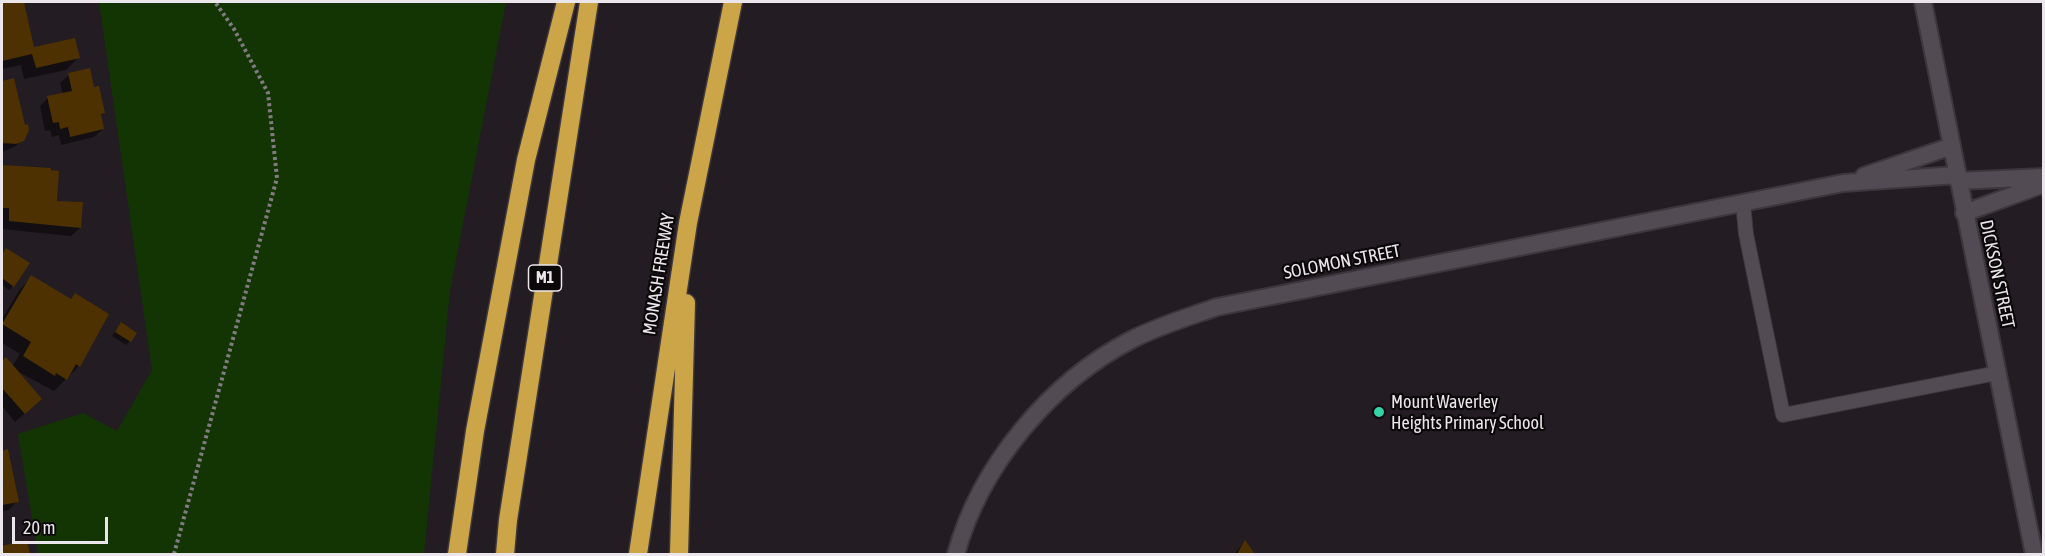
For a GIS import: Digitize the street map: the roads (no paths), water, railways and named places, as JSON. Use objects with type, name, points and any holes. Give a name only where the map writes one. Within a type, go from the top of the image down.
[{"type":"highway","points":[[457,555],[475,431],[526,160],[566,2]]},
{"type":"highway","name":"M1","points":[[505,555],[508,520],[589,2]]},
{"type":"highway","name":"MONASH FREEWAY","points":[[638,555],[688,223],[733,2]]},
{"type":"highway","points":[[679,555],[688,223]]},
{"type":"street","name":"DICKSON STREET","points":[[1923,2],[2034,555]]},
{"type":"street","name":"SOLOMON STREET","points":[[956,555],[974,507],[996,465],[1017,437],[1068,383],[1094,362],[1131,340],[1217,307],[1844,183],[1952,146]]},
{"type":"street","name":"SOLOMON STREET","points":[[1844,183],[2043,177]]},
{"type":"street","points":[[1964,213],[2043,184]]},
{"type":"lane","points":[[1743,203],[1746,234],[1783,416],[1997,373]]},
{"type":"place","name":"Mount Waverley Heights Primary School","points":[[1379,412]]}]
